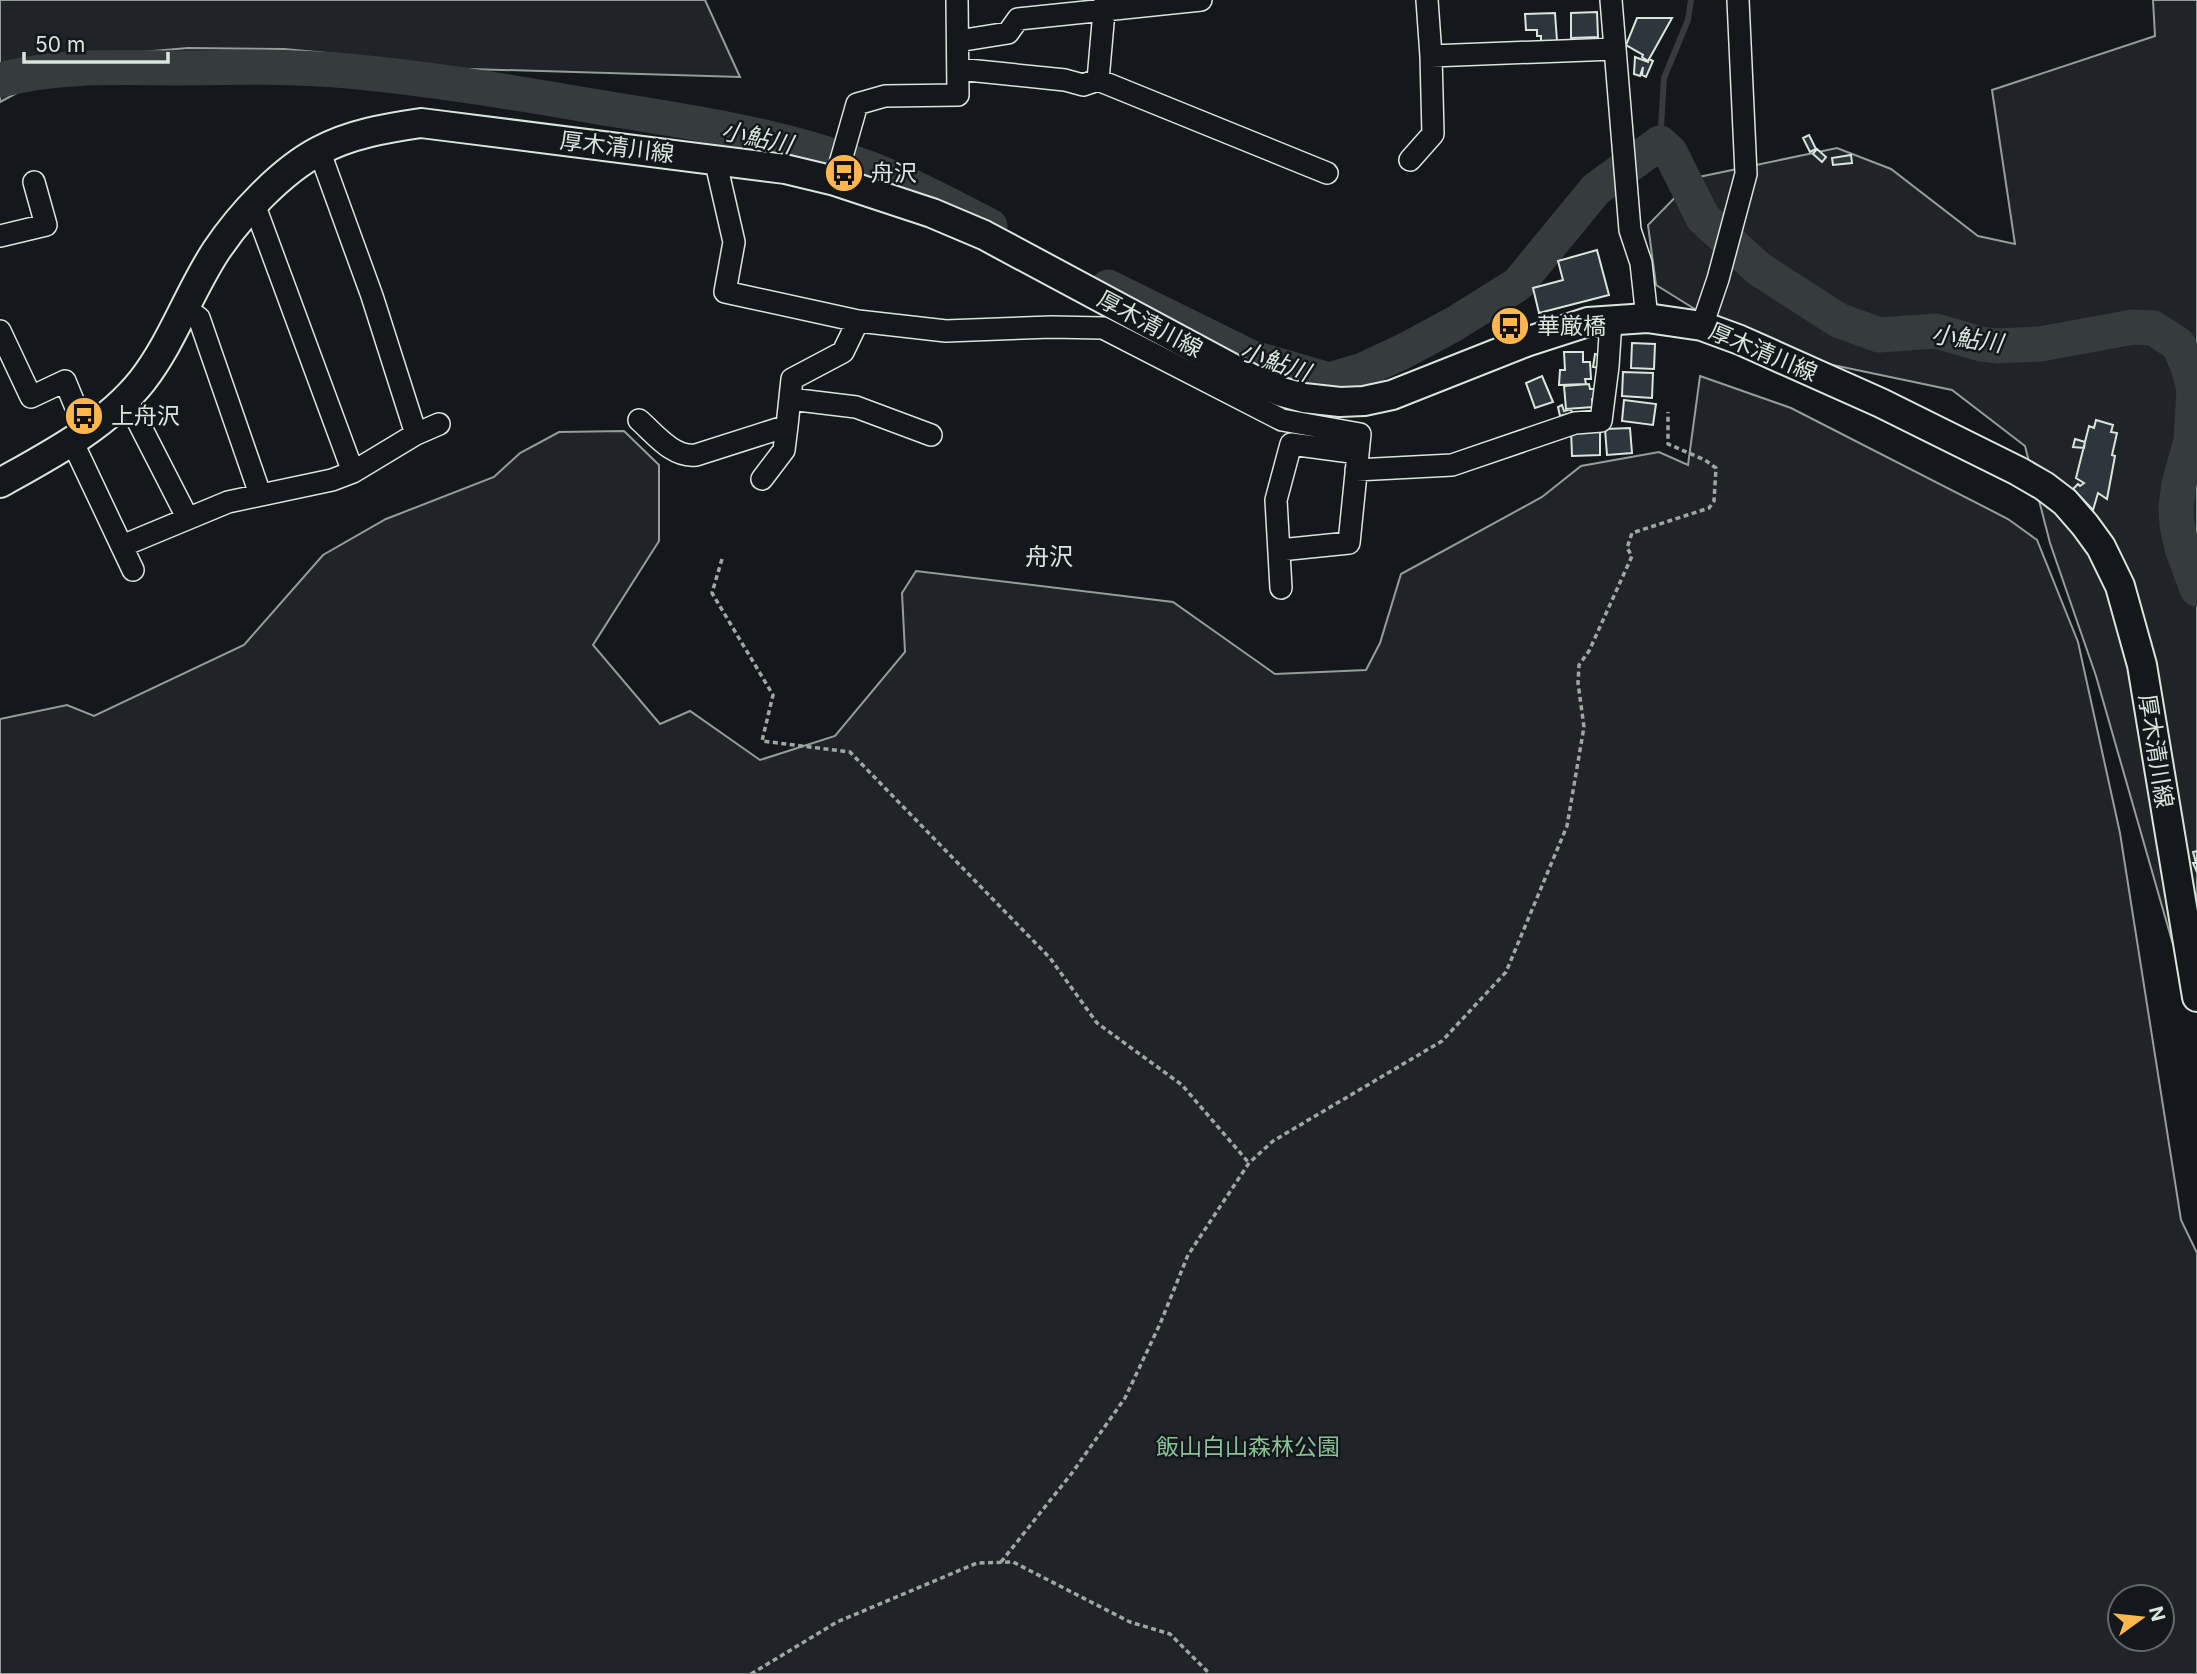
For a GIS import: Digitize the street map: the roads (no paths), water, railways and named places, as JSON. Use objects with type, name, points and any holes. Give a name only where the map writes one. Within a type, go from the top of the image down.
[{"type":"main road","name":"厚木清川線","points":[[0,482],[79,436],[126,398],[143,380],[186,308],[216,250],[254,204],[288,172],[319,150],[376,129],[421,123],[838,174],[984,235],[1251,392],[1282,392],[1340,402],[1377,399],[1526,342],[1588,322],[1647,318],[1702,326],[1740,340],[1881,403],[2018,471],[2065,502],[2090,532],[2101,547],[2120,586],[2142,665],[2197,997]]},
{"type":"street","points":[[838,174],[856,104],[885,96],[958,94],[957,0]]},
{"type":"street","points":[[958,41],[1008,33],[1016,9],[1201,0]]},
{"type":"street","points":[[1410,160],[1433,134],[1427,0]]},
{"type":"street","points":[[1611,0],[1630,230],[1641,263],[1647,318]]},
{"type":"street","points":[[1702,326],[1718,279],[1746,174],[1738,0]]},
{"type":"street","points":[[1098,80],[1105,4]]},
{"type":"street","points":[[1431,56],[1615,59]]},
{"type":"street","points":[[958,69],[1065,80],[1083,85],[1098,80],[1327,173]]},
{"type":"street","points":[[319,150],[372,296],[416,434]]},
{"type":"street","points":[[715,159],[734,242],[725,292],[858,321],[946,331],[1103,328],[1251,392],[1282,421],[1360,434],[1349,543],[1280,550]]},
{"type":"street","points":[[0,236],[46,225],[34,182]]},
{"type":"street","points":[[254,204],[354,472]]},
{"type":"street","points":[[186,308],[199,318],[260,494]]},
{"type":"street","points":[[762,479],[784,450],[792,379],[843,352],[858,321]]},
{"type":"street","points":[[1280,587],[1276,500],[1291,444],[1357,462],[1452,465],[1575,423],[1601,421],[1611,321]]},
{"type":"street","points":[[0,331],[31,397],[65,381],[79,436],[121,546],[133,570]]},
{"type":"street","points":[[126,398],[187,517]]},
{"type":"street","points":[[790,399],[856,407],[931,435]]},
{"type":"street","points":[[639,420],[676,452],[686,456],[696,456],[787,426]]},
{"type":"street","points":[[121,546],[228,502],[332,480],[354,472],[416,434],[439,424]]},
{"type":"waterway","points":[[1660,143],[1664,78],[1688,20],[1691,0]]},
{"type":"waterway","name":"小鮎川","points":[[0,80],[45,71],[92,68],[266,67],[348,71],[476,87],[697,123],[821,152],[922,191],[990,226]]},
{"type":"waterway","name":"小鮎川","points":[[1108,287],[1250,357],[1329,380],[1363,370],[1404,351],[1518,284],[1596,189],[1660,143],[1670,152],[1703,218],[1759,269],[1838,320],[1879,335],[1936,331],[1997,346],[2040,344],[2133,327],[2153,328],[2178,344],[2194,389],[2191,441],[2179,484],[2177,525],[2197,589]]},
{"type":"place","name":"舟沢","points":[[844,173]]},
{"type":"place","name":"華厳橋","points":[[1510,326]]},
{"type":"place","name":"上舟沢","points":[[84,416]]},
{"type":"district","name":"舟沢","points":[[1049,557]]},
{"type":"park label","name":"飯山白山森林公園","points":[[1248,1447]]}]
